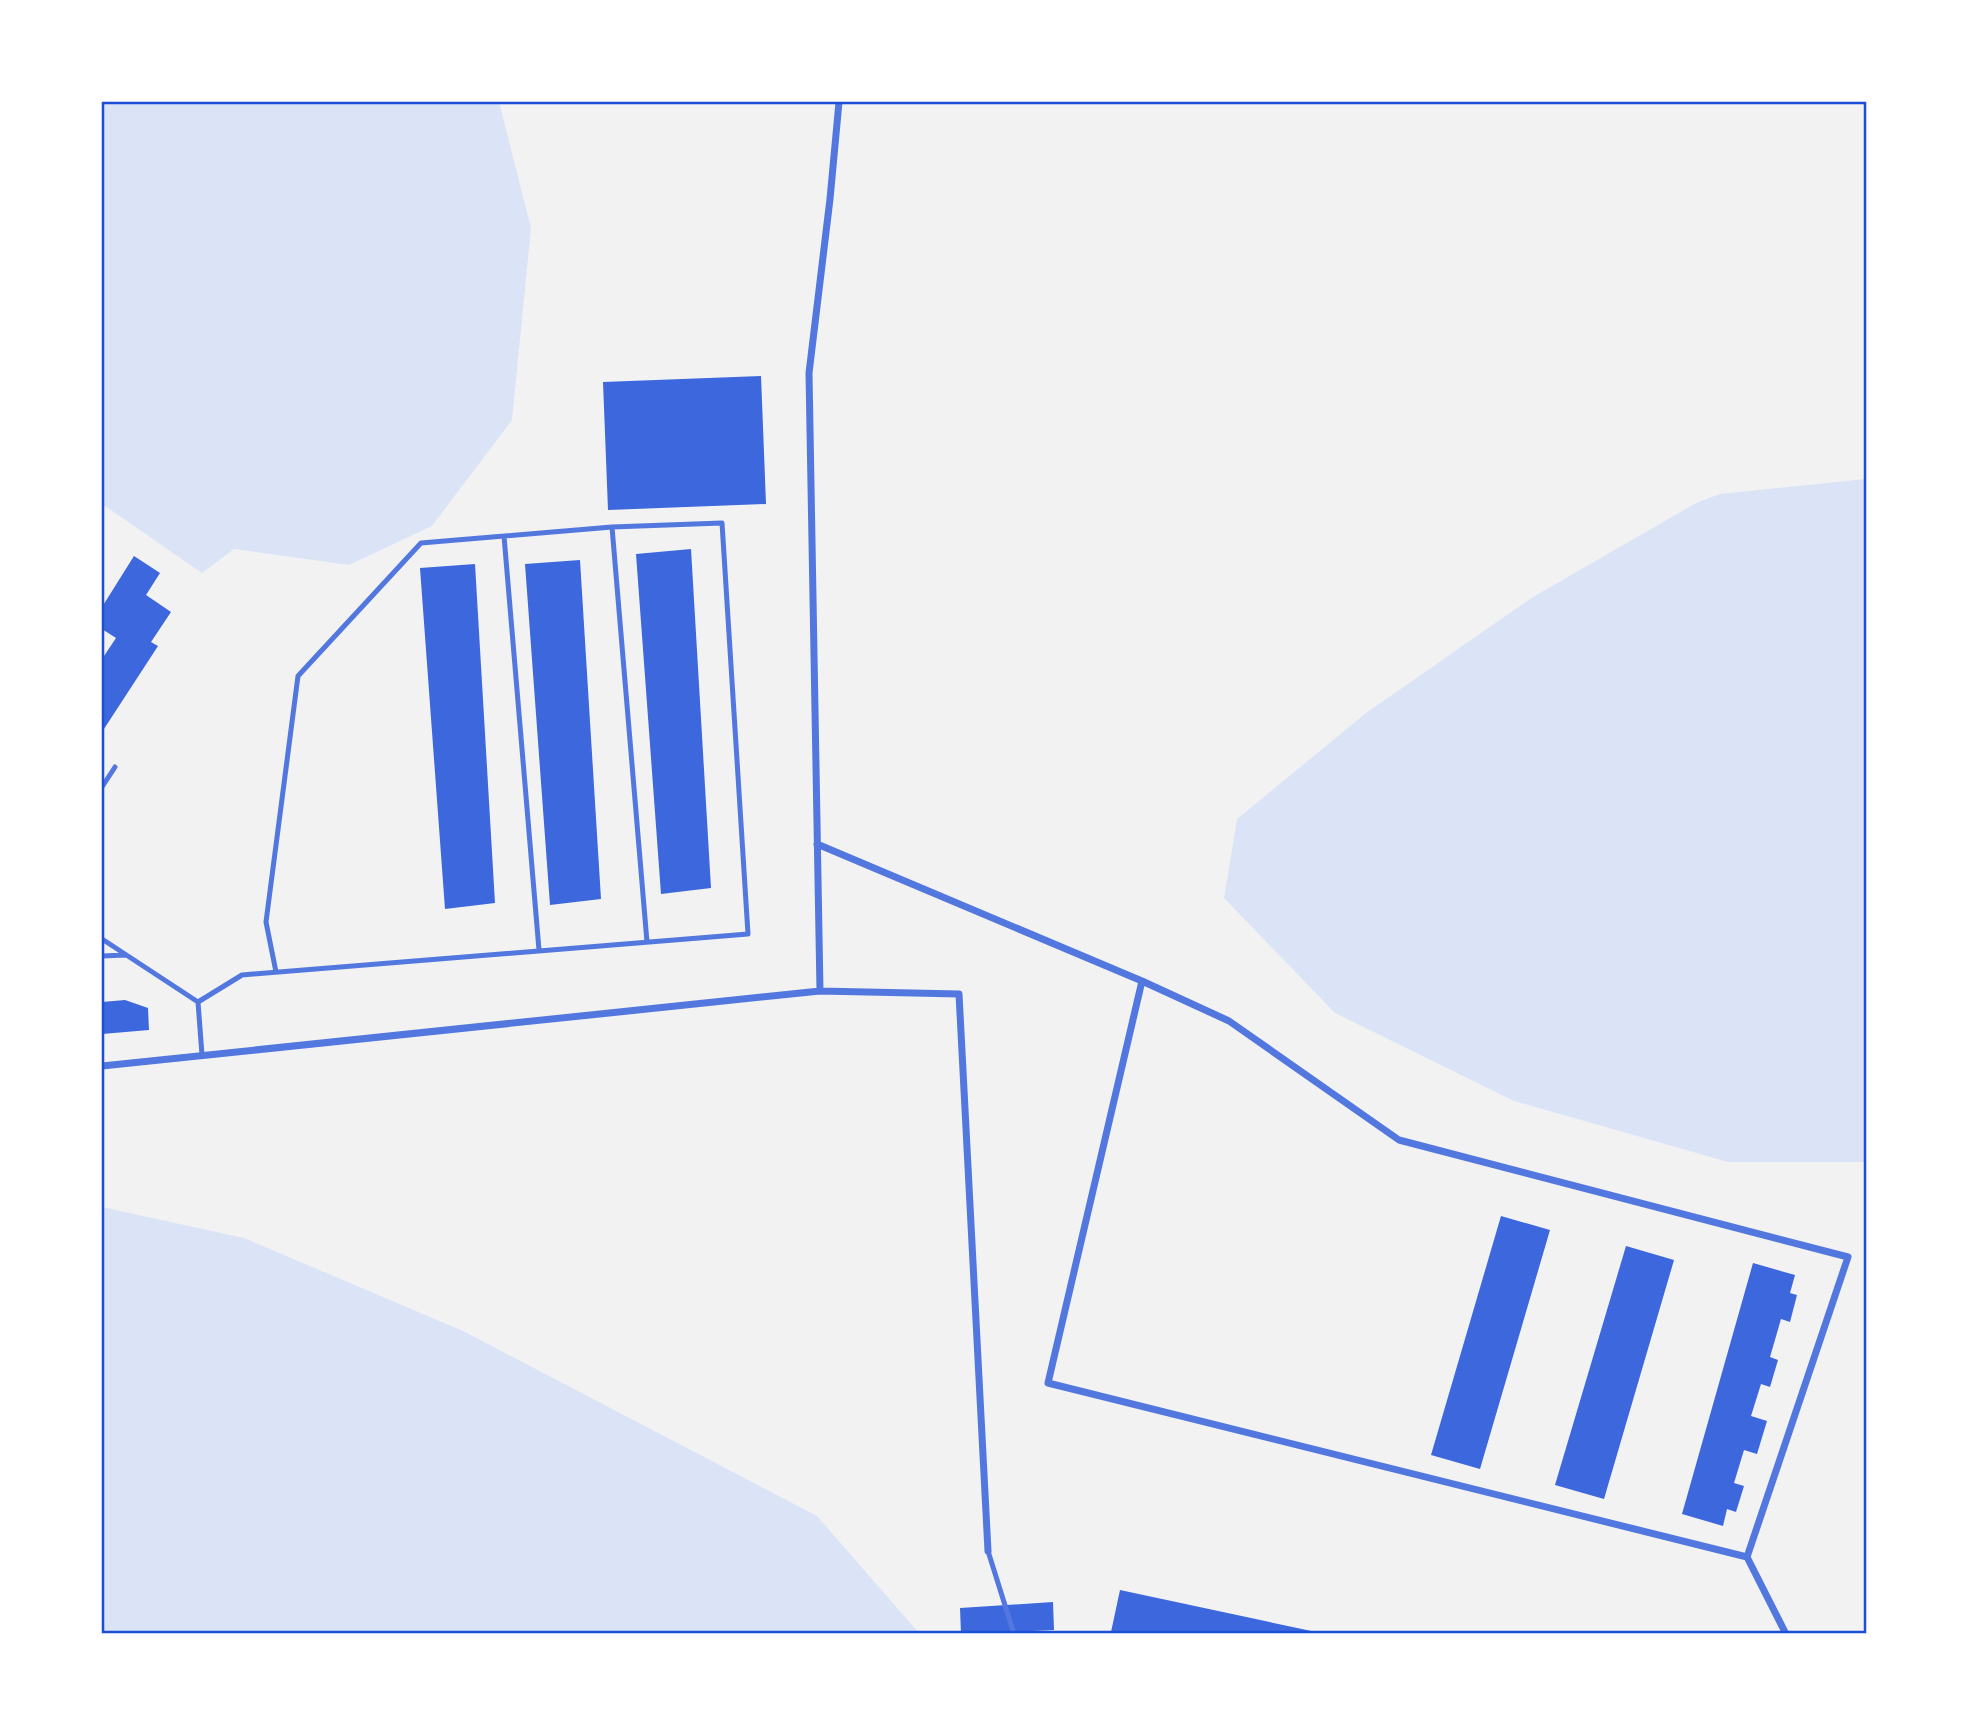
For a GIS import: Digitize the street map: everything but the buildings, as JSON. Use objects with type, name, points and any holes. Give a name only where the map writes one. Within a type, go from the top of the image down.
[{"type":"street","points":[[820,991],[809,373],[839,102]]},
{"type":"street","points":[[817,844],[1142,981],[1229,1021],[1399,1140],[1848,1257],[1747,1557],[1786,1633]]},
{"type":"street","points":[[1142,981],[1048,1383],[1747,1557]]},
{"type":"street","points":[[102,1066],[820,991],[959,994],[988,1550]]},
{"type":"lane","points":[[198,1002],[242,975],[748,934],[722,523],[612,527],[421,543],[298,676],[266,922],[276,972]]},
{"type":"lane","points":[[612,527],[647,942]]},
{"type":"lane","points":[[504,536],[539,950]]},
{"type":"lane","points":[[102,787],[115,766]]},
{"type":"lane","points":[[102,939],[198,1002]]},
{"type":"lane","points":[[102,957],[126,955]]},
{"type":"lane","points":[[198,1002],[202,1055]]},
{"type":"lane","points":[[988,1550],[1014,1633]]},
{"type":"shaded area","points":[[102,102],[499,102],[531,228],[512,420],[432,526],[349,565],[234,549],[202,573],[102,504]]},
{"type":"shaded area","points":[[1866,479],[1866,1162],[1728,1162],[1514,1101],[1335,1013],[1224,898],[1237,819],[1366,713],[1533,597],[1696,503],[1720,494]]},
{"type":"shaded area","points":[[102,1207],[244,1238],[463,1331],[817,1516],[919,1633],[102,1633]]}]
